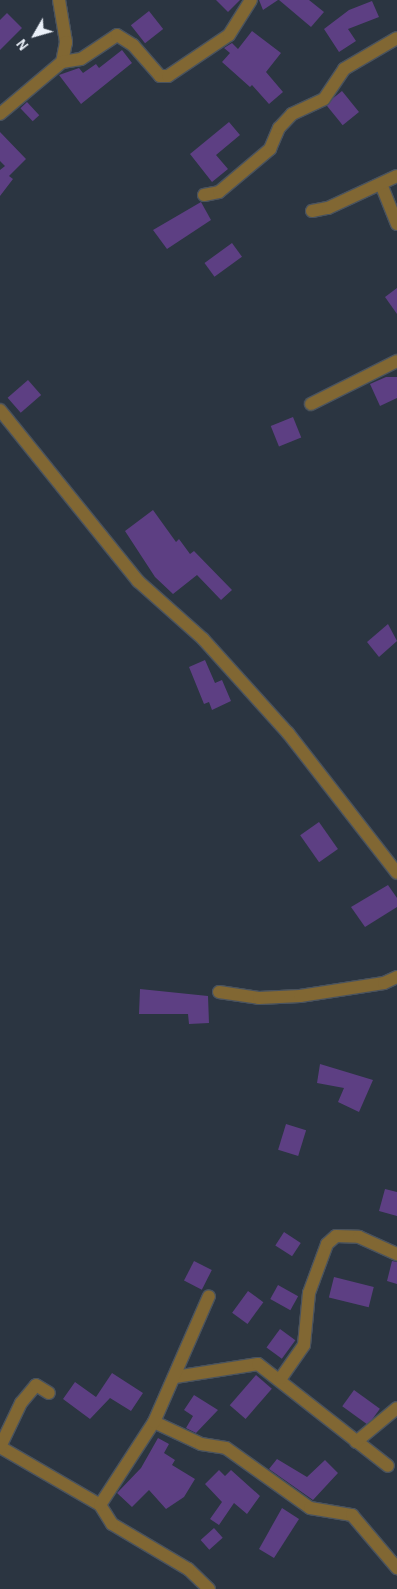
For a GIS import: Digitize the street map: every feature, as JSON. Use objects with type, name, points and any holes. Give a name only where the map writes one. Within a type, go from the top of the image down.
[{"type":"street","points":[[59,0],[66,42],[62,62]]},
{"type":"street","points":[[0,114],[62,62],[81,59],[117,35],[133,45],[160,76],[168,76],[229,35],[250,0]]},
{"type":"street","points":[[204,195],[219,192],[270,149],[279,128],[292,114],[324,99],[344,69],[397,38]]},
{"type":"street","points":[[312,211],[397,176]]},
{"type":"street","points":[[381,184],[397,224]]},
{"type":"street","points":[[311,404],[397,362]]},
{"type":"street","points":[[0,410],[138,581],[203,639],[288,733],[397,873]]},
{"type":"street","points":[[218,992],[260,998],[300,996],[397,977]]},
{"type":"street","points":[[281,1378],[304,1345],[309,1293],[327,1244],[336,1236],[360,1237],[397,1254]]},
{"type":"street","points":[[100,1505],[154,1422],[209,1296]]},
{"type":"street","points":[[175,1377],[258,1364],[281,1378],[306,1405],[388,1466]]},
{"type":"street","points":[[49,1393],[36,1385],[21,1403],[0,1447],[100,1505],[112,1524],[188,1569],[209,1589]]},
{"type":"street","points":[[356,1442],[397,1408]]},
{"type":"street","points":[[154,1422],[201,1444],[226,1448],[310,1508],[352,1515],[397,1568]]},
{"type":"building","points":[[216,0],[240,0],[228,12]]},
{"type":"building","points":[[259,0],[278,0],[263,10]]},
{"type":"building","points":[[279,0],[309,0],[324,12],[311,27]]},
{"type":"building","points":[[372,1],[379,17],[348,29],[356,41],[339,52],[324,29],[349,10]]},
{"type":"building","points":[[149,11],[163,29],[145,43],[131,25]]},
{"type":"building","points":[[7,13],[22,28],[0,50],[0,20]]},
{"type":"building","points":[[252,31],[281,53],[266,72],[283,92],[269,104],[252,85],[250,87],[222,62],[230,53],[224,48],[232,43],[238,49]]},
{"type":"building","points":[[122,50],[132,63],[81,104],[59,75],[79,68],[83,73],[96,64],[99,68]]},
{"type":"building","points":[[342,91],[359,112],[343,125],[326,104]]},
{"type":"building","points":[[27,102],[39,115],[33,121],[20,108]]},
{"type":"building","points":[[229,122],[240,135],[216,155],[228,169],[212,182],[190,154]]},
{"type":"building","points":[[0,132],[26,159],[9,176],[13,179],[0,196],[0,170],[5,166],[0,161]]},
{"type":"building","points":[[201,202],[211,220],[167,249],[153,230]]},
{"type":"building","points":[[232,243],[242,257],[214,277],[204,263]]},
{"type":"building","points":[[397,288],[397,314],[385,297]]},
{"type":"building","points":[[386,377],[397,377],[397,398],[380,406],[370,384]]},
{"type":"building","points":[[28,380],[41,395],[21,413],[8,398]]},
{"type":"building","points":[[293,417],[301,437],[279,446],[271,426]]},
{"type":"building","points":[[153,510],[176,542],[179,539],[190,554],[194,551],[232,590],[221,600],[197,575],[173,594],[155,577],[125,531]]},
{"type":"building","points":[[388,624],[397,641],[379,657],[367,642]]},
{"type":"building","points":[[205,660],[215,683],[222,680],[231,701],[212,710],[209,702],[204,704],[189,667]]},
{"type":"building","points":[[319,822],[338,849],[319,862],[300,835]]},
{"type":"building","points":[[388,885],[397,898],[397,907],[365,927],[351,907]]},
{"type":"building","points":[[140,989],[208,996],[209,1023],[189,1024],[188,1014],[139,1014]]},
{"type":"building","points":[[320,1064],[373,1080],[359,1112],[338,1102],[344,1088],[317,1083]]},
{"type":"building","points":[[286,1124],[306,1130],[298,1156],[278,1150]]},
{"type":"building","points":[[385,1189],[397,1192],[397,1216],[379,1211]]},
{"type":"building","points":[[284,1232],[301,1243],[292,1256],[275,1245]]},
{"type":"building","points":[[194,1261],[212,1270],[202,1290],[184,1281]]},
{"type":"building","points":[[392,1261],[397,1262],[397,1284],[387,1281]]},
{"type":"building","points":[[334,1277],[374,1287],[369,1307],[329,1297]]},
{"type":"building","points":[[278,1285],[298,1296],[290,1310],[270,1299]]},
{"type":"building","points":[[248,1291],[263,1302],[248,1324],[232,1313]]},
{"type":"building","points":[[280,1329],[295,1340],[282,1359],[266,1348]]},
{"type":"building","points":[[112,1373],[143,1393],[131,1411],[110,1398],[90,1419],[63,1399],[75,1382],[96,1397]]},
{"type":"building","points":[[256,1375],[272,1389],[246,1419],[230,1405]]},
{"type":"building","points":[[354,1390],[380,1409],[368,1425],[342,1406]]},
{"type":"building","points":[[194,1395],[218,1410],[196,1433],[186,1428],[193,1416],[184,1410]]},
{"type":"building","points":[[158,1438],[169,1444],[164,1453],[175,1460],[172,1465],[195,1479],[184,1497],[166,1509],[149,1490],[132,1507],[117,1493],[141,1468]]},
{"type":"building","points":[[277,1459],[307,1477],[325,1460],[338,1473],[313,1500],[269,1469]]},
{"type":"building","points":[[219,1470],[225,1476],[231,1470],[260,1496],[247,1514],[234,1503],[219,1525],[210,1519],[222,1502],[205,1484]]},
{"type":"building","points":[[282,1508],[299,1519],[274,1558],[259,1549]]},
{"type":"building","points":[[214,1528],[223,1538],[209,1550],[201,1540]]}]
